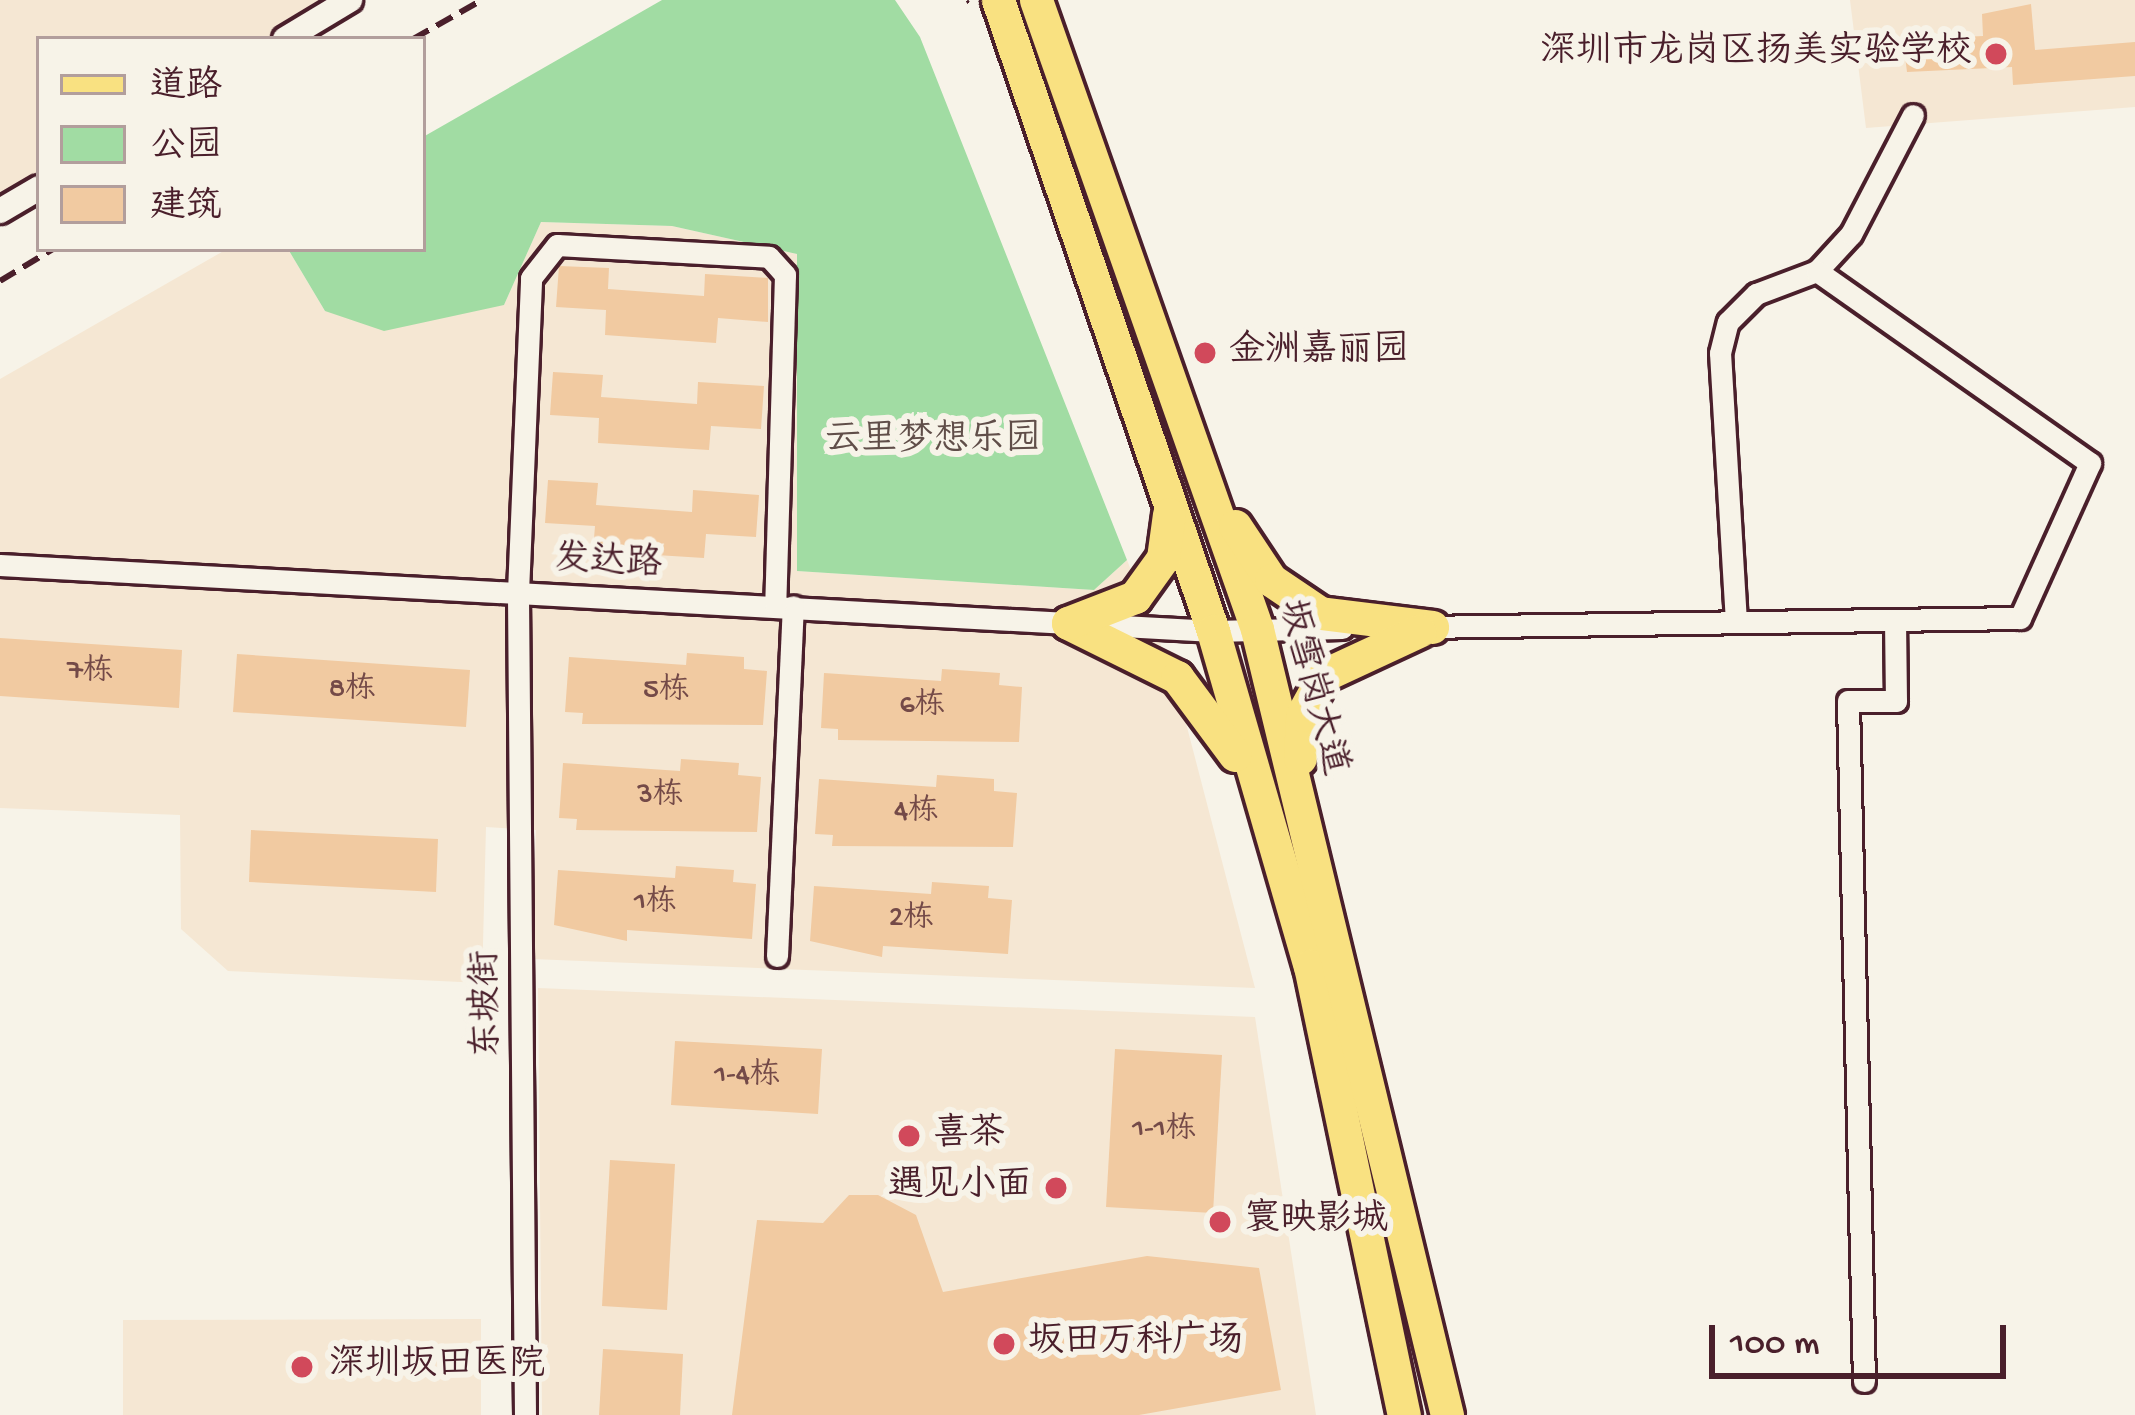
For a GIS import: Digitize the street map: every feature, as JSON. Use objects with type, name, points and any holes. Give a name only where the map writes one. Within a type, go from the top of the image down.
[{"type":"main road","name":"坂雪岗大道","points":[[1036,0],[1257,629],[1447,1415]]},
{"type":"main road","points":[[978,1],[1165,488],[1213,631],[1310,966],[1404,1415]]},
{"type":"main road","points":[[1205,479],[1293,599],[1348,621],[1432,627]]},
{"type":"main road","points":[[1068,622],[1115,611],[1151,579],[1169,535],[1165,488]]},
{"type":"main road","points":[[1068,622],[1190,687],[1261,798]]},
{"type":"main road","points":[[1298,791],[1315,686],[1345,659],[1432,627]]},
{"type":"main road","points":[[1391,1343],[1393,1415]]},
{"type":"main road","points":[[1439,1376],[1460,1415]]},
{"type":"street","points":[[290,36],[350,0]]},
{"type":"street","points":[[1736,622],[1720,352],[1728,322],[1756,294],[1817,271],[1851,234],[1913,116]]},
{"type":"street","points":[[0,211],[36,190]]},
{"type":"street","name":"东坡街","points":[[525,1415],[518,592],[531,278],[557,245],[769,257],[785,275],[784,606]]},
{"type":"street","name":"发达路","points":[[0,565],[1213,631],[2020,618],[2090,464],[1817,271]]},
{"type":"street","points":[[777,956],[784,606]]},
{"type":"street","points":[[1864,1382],[1848,701],[1896,701],[1894,620]]},
{"type":"shaded area","points":[[0,0],[333,0],[273,36],[36,36],[36,177],[0,198]]},
{"type":"shaded area","name":"深圳市龙岗区扬美实验学校","points":[[1850,0],[2135,0],[2135,107],[1866,128]]},
{"type":"shaded area","points":[[541,222],[672,226],[797,254],[797,571],[1094,590],[1127,560],[1175,681],[1255,988],[532,959],[536,830],[486,827],[482,983],[228,971],[181,929],[180,815],[0,808],[0,379],[222,252],[290,252],[325,311],[504,305]]},
{"type":"shaded area","points":[[538,988],[1255,1017],[1316,1415],[542,1415]]},
{"type":"shaded area","name":"深圳坂田医院","points":[[481,1319],[481,1415],[123,1415],[123,1320]]},
{"type":"green space","name":"云里梦想乐园","points":[[662,0],[895,0],[920,37],[1127,560],[1094,590],[797,571],[797,254],[672,226],[541,222],[504,305],[384,331],[325,311],[290,252],[426,252],[426,135]]},
{"type":"building","points":[[2031,4],[2035,50],[2135,42],[2135,76],[2013,85],[2012,67],[1907,72],[1903,40],[1983,36],[1982,14]]},
{"type":"building","points":[[559,266],[609,268],[608,289],[704,296],[705,274],[768,278],[768,322],[718,318],[716,343],[605,335],[606,310],[556,307]]},
{"type":"building","points":[[553,372],[603,375],[601,397],[697,404],[698,382],[764,386],[761,429],[711,426],[709,450],[598,443],[599,418],[550,415]]},
{"type":"building","points":[[548,480],[598,483],[596,505],[692,512],[693,490],[759,495],[756,537],[706,534],[704,558],[593,551],[595,526],[545,523]]},
{"type":"building","points":[[0,638],[182,650],[179,708],[0,696]]},
{"type":"building","points":[[687,653],[744,657],[744,669],[767,671],[763,725],[582,724],[583,713],[565,712],[569,657],[686,665]]},
{"type":"building","points":[[237,654],[470,670],[466,727],[233,712]]},
{"type":"building","points":[[942,669],[1000,673],[999,685],[1022,687],[1019,742],[838,740],[838,729],[821,728],[824,673],[941,681]]},
{"type":"building","points":[[681,759],[739,763],[738,775],[761,777],[757,832],[576,830],[577,819],[559,818],[563,763],[680,771]]},
{"type":"building","points":[[937,775],[994,779],[994,791],[1017,793],[1013,847],[832,846],[833,835],[815,834],[819,779],[936,787]]},
{"type":"building","points":[[251,830],[438,839],[436,892],[249,882]]},
{"type":"building","points":[[676,866],[734,870],[733,882],[756,884],[752,939],[627,930],[627,941],[554,925],[558,870],[675,878]]},
{"type":"building","points":[[932,882],[989,886],[988,898],[1012,900],[1008,954],[883,946],[882,957],[810,941],[814,886],[931,894]]},
{"type":"building","points":[[675,1041],[822,1049],[818,1114],[671,1105]]},
{"type":"building","points":[[1115,1049],[1222,1055],[1213,1213],[1106,1207]]},
{"type":"building","points":[[610,1160],[675,1164],[667,1310],[602,1306]]},
{"type":"building","name":"坂田万科广场","points":[[849,1195],[878,1195],[916,1215],[943,1292],[1147,1256],[1259,1268],[1281,1390],[1139,1415],[732,1415],[757,1220],[823,1223]]},
{"type":"building","points":[[603,1349],[683,1354],[680,1415],[599,1415]]},
{"type":"railway","points":[[418,36],[482,0]]},
{"type":"railway","points":[[0,281],[48,252]]},
{"type":"place","name":"深圳市龙岗区扬美实验学校","points":[[1996,54]]},
{"type":"place","name":"金洲嘉丽园","points":[[1205,353]]},
{"type":"place","name":"喜茶","points":[[909,1136]]},
{"type":"place","name":"遇见小面","points":[[1056,1188]]},
{"type":"place","name":"寰映影城","points":[[1220,1222]]},
{"type":"place","name":"坂田万科广场","points":[[1004,1344]]},
{"type":"place","name":"深圳坂田医院","points":[[302,1367]]}]
